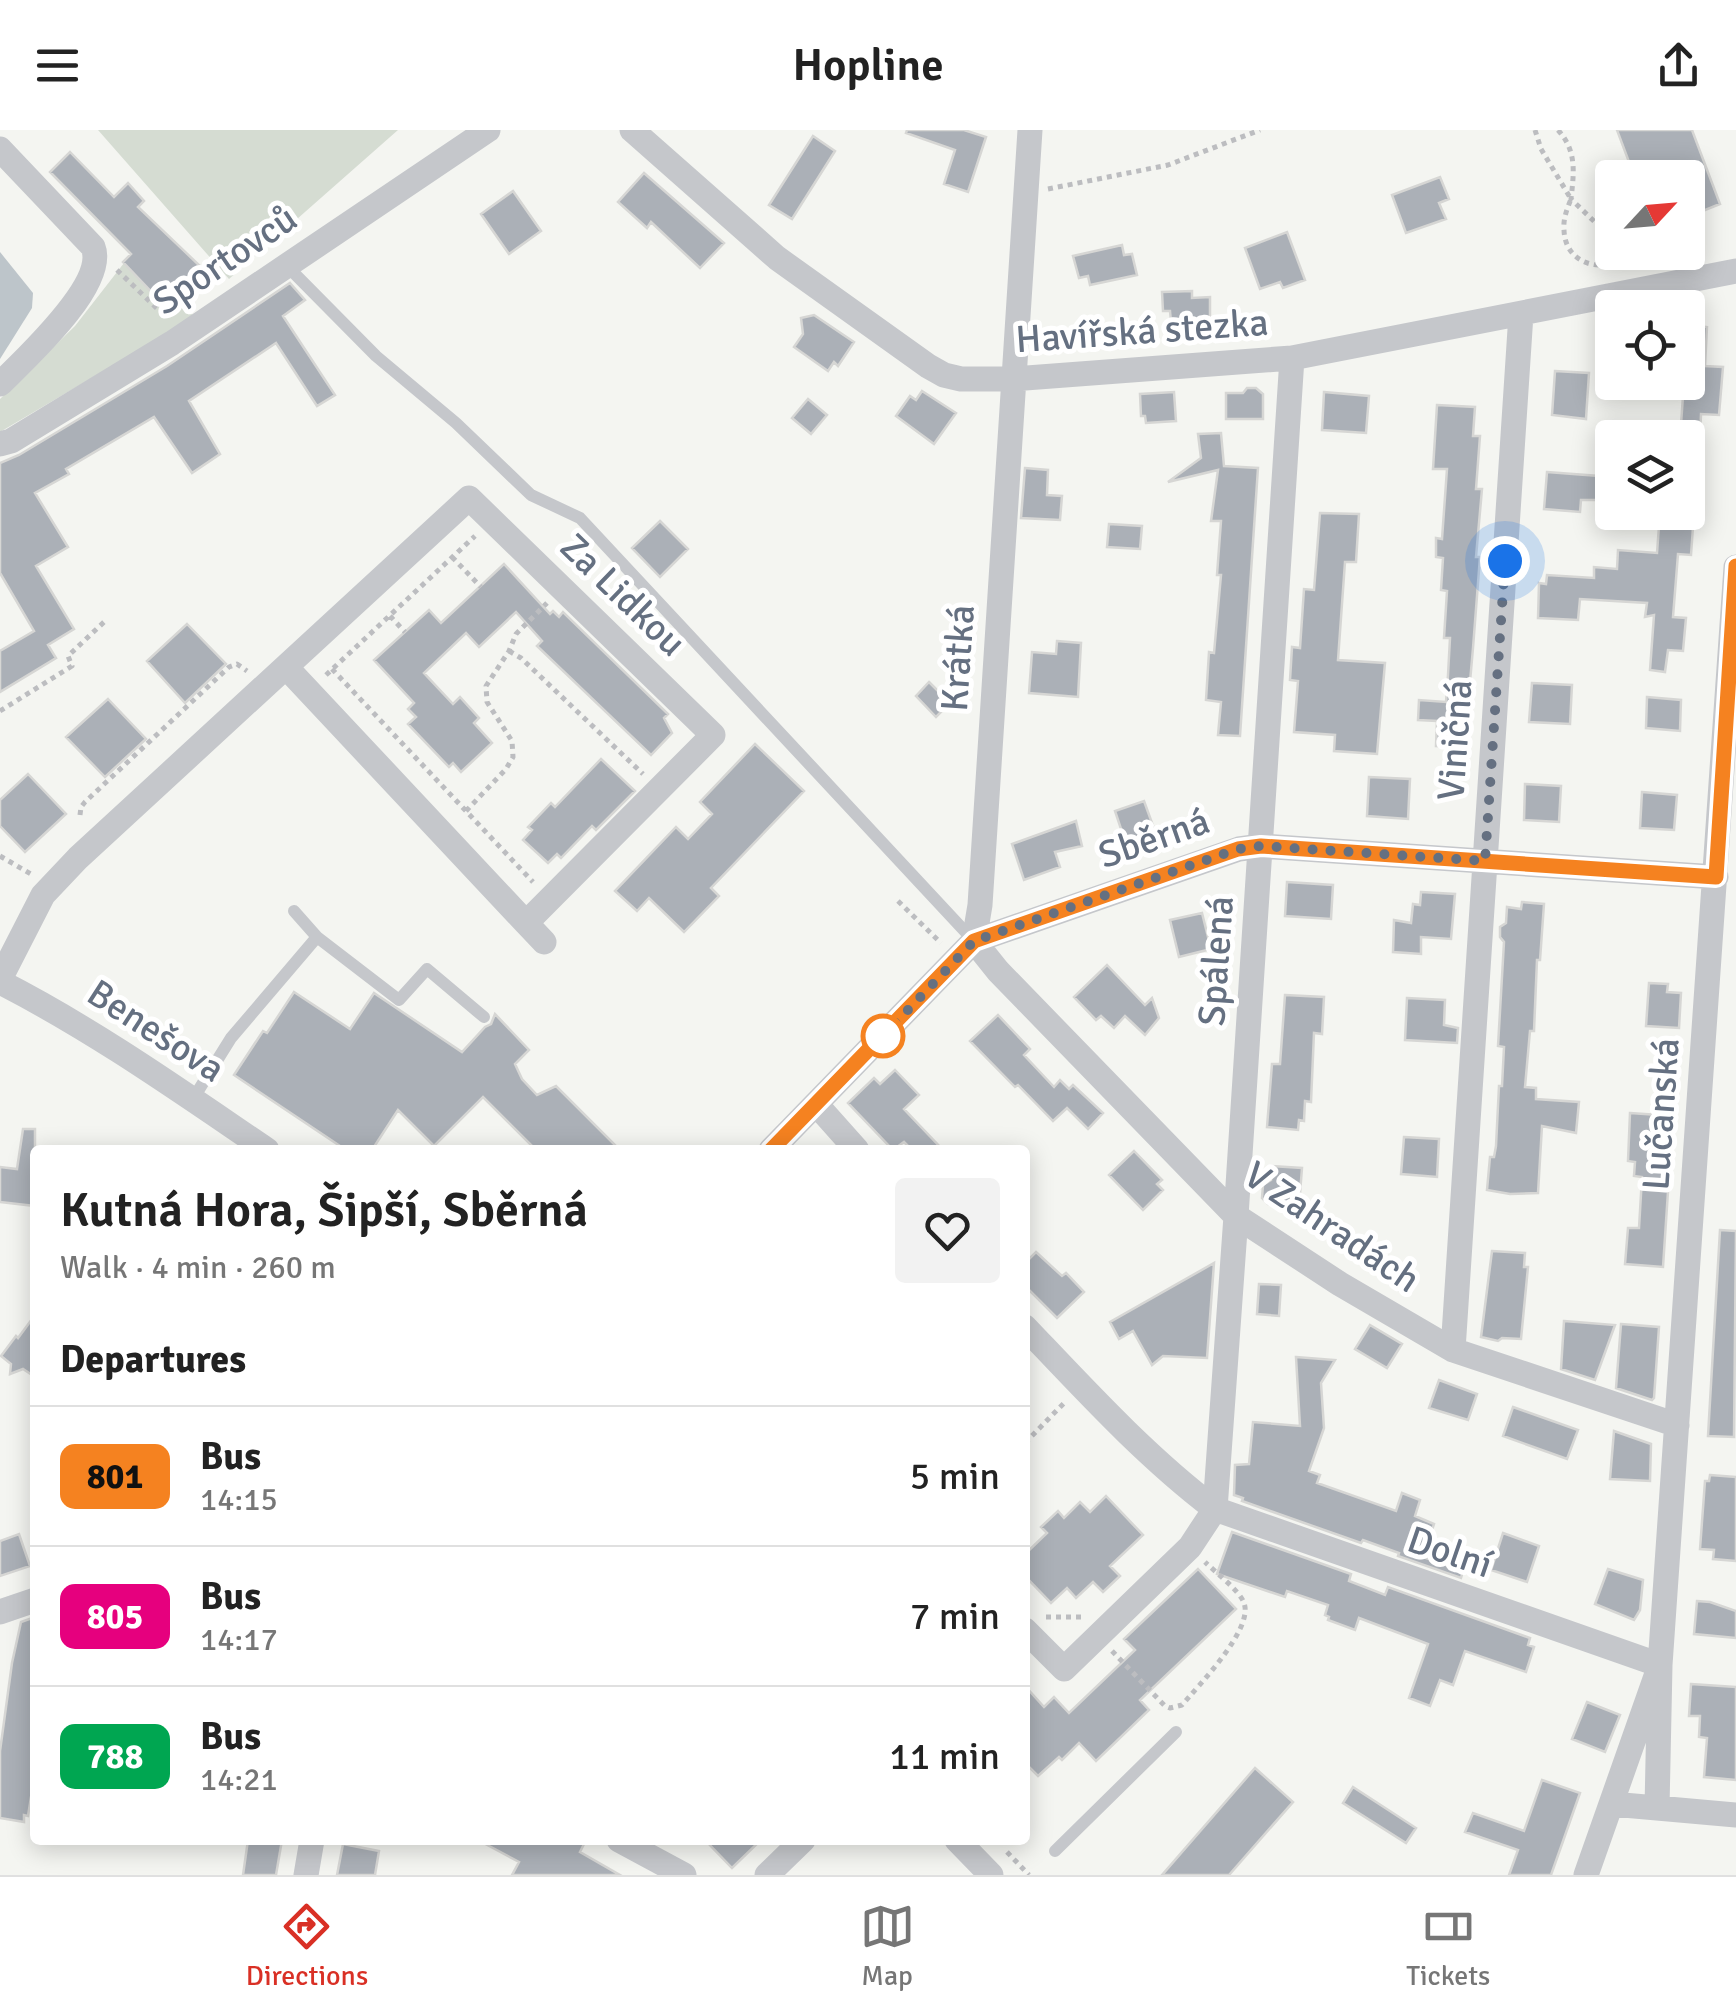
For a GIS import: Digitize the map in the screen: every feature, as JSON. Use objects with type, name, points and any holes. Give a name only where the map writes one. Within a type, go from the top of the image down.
[{"type":"street","name":"Sportovců","points":[[0,444],[11,441],[196,326],[488,130]]},
{"type":"street","name":"Havířská stezka","points":[[632,130],[777,258],[928,366],[961,379],[1013,379],[1292,358],[1736,270]]},
{"type":"street","name":"Krátká","points":[[965,950],[980,905],[1030,130]]},
{"type":"street","points":[[0,149],[94,247]]},
{"type":"street","name":"Sportovců","points":[[0,384],[61,323],[94,270],[94,247]]},
{"type":"street","name":"Viničná","points":[[1453,1350],[1521,314]]},
{"type":"street","name":"Spálená","points":[[1214,1509],[1292,358]]},
{"type":"street","name":"Za Lidkou","points":[[0,980],[43,896],[67,868],[469,498],[713,735],[550,900],[535,933],[286,667]]},
{"type":"street","name":"Lučanská","points":[[1657,1808],[1660,1665],[1736,567]]},
{"type":"street","name":"Sběrná","points":[[776,1145],[965,950],[1238,849],[1261,846],[1716,877]]},
{"type":"street","name":"V Zahradách","points":[[965,950],[998,971],[1236,1216],[1340,1284],[1453,1350],[1677,1425]]},
{"type":"street","name":"Benešova","points":[[0,980],[103,1040],[260,1145]]},
{"type":"street","points":[[816,1104],[853,1145]]},
{"type":"street","name":"Dolní","points":[[1030,1332],[1184,1486],[1214,1509],[1660,1665]]},
{"type":"street","points":[[1036,1623],[1064,1669],[1190,1548],[1214,1509]]},
{"type":"street","points":[[1,1617],[30,1602]]},
{"type":"street","name":"Lučanská","points":[[1586,1875],[1660,1665]]},
{"type":"street","points":[[1612,1804],[1736,1815]]},
{"type":"street","points":[[306,1875],[311,1845]]},
{"type":"street","points":[[628,1845],[684,1875]]},
{"type":"street","points":[[767,1875],[798,1845]]},
{"type":"street","points":[[962,1845],[991,1875]]},
{"type":"lane","points":[[286,264],[376,356],[456,423],[531,495],[580,518],[965,950]]},
{"type":"lane","points":[[294,912],[317,937],[398,1000],[427,968],[484,1017]]},
{"type":"lane","points":[[193,1100],[232,1038],[317,937]]},
{"type":"lane","points":[[1055,1851],[1176,1732]]},
{"type":"path","points":[[1025,194],[1168,165],[1260,130]]},
{"type":"path","points":[[1535,130],[1558,180],[1595,221]]},
{"type":"path","points":[[1558,130],[1573,154],[1571,199],[1564,219],[1566,244],[1576,257],[1595,266]]},
{"type":"path","points":[[94,247],[168,319],[196,326]]},
{"type":"path","points":[[308,691],[492,520]]},
{"type":"path","points":[[452,558],[480,586]]},
{"type":"path","points":[[466,811],[513,758],[512,741],[485,694],[490,679],[510,652],[516,634],[562,588]]},
{"type":"path","points":[[390,615],[405,632]]},
{"type":"path","points":[[0,711],[72,666],[68,656],[104,622]]},
{"type":"path","points":[[510,652],[521,658],[640,772]]},
{"type":"path","points":[[332,669],[550,900]]},
{"type":"path","points":[[0,856],[34,876]]},
{"type":"path","points":[[898,901],[965,950]]},
{"type":"path","points":[[1030,1437],[1082,1386]]},
{"type":"path","points":[[1036,1623],[1095,1616],[1106,1628],[1105,1644],[1165,1706],[1182,1704],[1231,1646],[1246,1614],[1242,1599],[1190,1548]]},
{"type":"path","points":[[1006,1852],[1029,1875]]},
{"type":"shaded area","points":[[98,130],[398,130],[229,279]]},
{"type":"shaded area","points":[[0,252],[33,293],[32,308],[0,359]]},
{"type":"shaded area","points":[[124,263],[163,303],[175,293],[193,316],[0,432],[0,399],[75,326]]},
{"type":"building","points":[[964,130],[986,137],[968,192],[944,184],[955,150],[906,133]]},
{"type":"building","points":[[1617,130],[1692,130],[1703,160],[1628,160]]},
{"type":"building","points":[[813,136],[835,151],[792,219],[769,205]]},
{"type":"building","points":[[70,152],[114,197],[128,183],[144,201],[138,207],[201,267],[163,304],[123,262],[131,254],[50,172]]},
{"type":"building","points":[[1705,164],[1720,204],[1705,210]]},
{"type":"building","points":[[644,173],[724,243],[700,268],[651,222],[647,228],[618,202]]},
{"type":"building","points":[[1440,177],[1449,199],[1439,203],[1446,219],[1406,233],[1392,195]]},
{"type":"building","points":[[513,191],[541,231],[509,254],[481,214]]},
{"type":"building","points":[[1287,232],[1305,280],[1283,288],[1280,282],[1260,289],[1245,248]]},
{"type":"building","points":[[1122,245],[1124,255],[1132,254],[1137,275],[1090,285],[1088,276],[1079,278],[1073,256]]},
{"type":"building","points":[[290,283],[305,300],[283,316],[335,395],[317,406],[276,343],[189,401],[220,454],[192,473],[154,417],[66,469],[69,474],[35,493],[68,547],[36,566],[74,629],[48,645],[56,658],[0,692],[0,651],[34,631],[0,573],[0,463],[167,366]]},
{"type":"building","points":[[1192,291],[1192,298],[1210,297],[1210,320],[1171,322],[1170,311],[1163,311],[1162,292]]},
{"type":"building","points":[[814,315],[854,342],[838,366],[834,362],[828,371],[794,347],[803,334],[801,318]]},
{"type":"building","points":[[1705,366],[1723,367],[1719,415],[1701,414],[1701,420],[1681,420],[1683,400],[1705,400]]},
{"type":"building","points":[[1555,371],[1589,373],[1586,419],[1552,415]]},
{"type":"building","points":[[1247,388],[1256,388],[1263,394],[1263,419],[1226,419],[1226,393],[1243,393]]},
{"type":"building","points":[[922,391],[956,413],[934,444],[896,416],[910,396],[916,400]]},
{"type":"building","points":[[1174,392],[1176,421],[1146,423],[1145,416],[1141,416],[1140,394]]},
{"type":"building","points":[[1324,392],[1369,396],[1366,433],[1322,430]]},
{"type":"building","points":[[808,399],[827,415],[811,434],[792,418]]},
{"type":"building","points":[[1437,405],[1475,407],[1473,436],[1480,436],[1476,489],[1482,489],[1476,557],[1480,557],[1473,648],[1465,738],[1456,737],[1456,747],[1436,746],[1437,721],[1418,720],[1419,700],[1446,702],[1448,675],[1450,638],[1444,638],[1447,591],[1441,590],[1443,558],[1436,557],[1436,538],[1442,539],[1447,469],[1433,469]]},
{"type":"building","points":[[1221,433],[1224,466],[1258,468],[1240,736],[1218,735],[1221,702],[1206,700],[1221,575],[1217,575],[1221,521],[1211,521],[1218,470],[1168,482],[1201,458],[1198,434]]},
{"type":"building","points":[[1025,468],[1048,470],[1047,495],[1062,496],[1060,520],[1021,518]]},
{"type":"building","points":[[1547,472],[1595,476],[1595,500],[1581,500],[1580,512],[1544,509]]},
{"type":"building","points":[[1320,513],[1359,514],[1356,562],[1345,562],[1338,660],[1385,663],[1377,754],[1334,751],[1335,735],[1294,732],[1298,681],[1290,680],[1292,647],[1300,648],[1304,589],[1314,590]]},
{"type":"building","points":[[660,521],[688,549],[660,577],[632,548]]},
{"type":"building","points":[[1109,524],[1142,526],[1140,549],[1107,547]]},
{"type":"building","points":[[1659,530],[1693,530],[1691,555],[1678,554],[1673,617],[1686,618],[1683,651],[1668,650],[1665,672],[1650,670],[1654,615],[1645,617],[1647,603],[1580,599],[1578,620],[1538,618],[1539,583],[1546,584],[1547,575],[1594,578],[1594,567],[1617,569],[1618,550],[1657,553]]},
{"type":"building","points":[[504,564],[550,614],[553,611],[559,617],[563,612],[668,714],[664,718],[672,733],[651,755],[537,646],[542,641],[516,612],[479,647],[466,633],[424,673],[453,704],[460,697],[479,718],[474,723],[492,743],[461,772],[453,763],[449,767],[408,724],[416,717],[408,709],[414,703],[374,660],[429,610],[441,623]]},
{"type":"building","points":[[187,624],[226,664],[185,703],[147,661]]},
{"type":"building","points":[[1057,641],[1081,643],[1078,697],[1029,693],[1032,652],[1056,654]]},
{"type":"building","points":[[929,682],[950,703],[936,717],[916,696]]},
{"type":"building","points":[[1532,683],[1572,685],[1570,724],[1529,722]]},
{"type":"building","points":[[1647,697],[1681,700],[1680,731],[1646,728]]},
{"type":"building","points":[[108,699],[146,739],[105,777],[66,737]]},
{"type":"building","points":[[755,744],[804,791],[711,888],[719,896],[684,932],[649,898],[637,911],[615,891],[676,827],[688,839],[712,814],[700,802]]},
{"type":"building","points":[[601,759],[635,791],[596,830],[592,826],[561,858],[557,854],[548,863],[523,840],[532,830],[528,827],[551,803],[555,807]]},
{"type":"building","points":[[28,774],[66,814],[25,852],[0,826],[0,800]]},
{"type":"building","points":[[1369,777],[1410,779],[1408,819],[1367,816]]},
{"type":"building","points":[[1525,784],[1561,786],[1559,822],[1524,820]]},
{"type":"building","points":[[1642,792],[1677,795],[1674,830],[1640,828]]},
{"type":"building","points":[[1144,801],[1156,834],[1126,844],[1115,811]]},
{"type":"building","points":[[1076,821],[1082,846],[1055,852],[1060,867],[1024,880],[1012,844]]},
{"type":"building","points":[[1287,882],[1333,885],[1331,919],[1285,916]]},
{"type":"building","points":[[1421,892],[1455,894],[1451,939],[1421,937],[1421,954],[1393,952],[1394,920],[1411,923],[1413,904],[1420,905]]},
{"type":"building","points":[[1522,902],[1544,904],[1534,1031],[1530,1031],[1525,1087],[1536,1088],[1536,1099],[1579,1102],[1576,1133],[1542,1126],[1538,1193],[1510,1194],[1487,1190],[1490,1157],[1494,1157],[1496,1146],[1504,1047],[1498,1046],[1504,942],[1500,927],[1506,923],[1507,907],[1521,909]]},
{"type":"building","points":[[1202,913],[1211,949],[1179,957],[1170,920]]},
{"type":"building","points":[[1107,965],[1145,1005],[1152,998],[1159,1018],[1145,1035],[1125,1016],[1114,1028],[1101,1016],[1096,1020],[1074,997]]},
{"type":"building","points":[[1649,983],[1668,984],[1667,992],[1681,993],[1679,1028],[1646,1026]]},
{"type":"building","points":[[294,992],[350,1029],[374,993],[462,1052],[491,1024],[495,1014],[529,1050],[515,1064],[522,1079],[537,1095],[556,1086],[615,1145],[531,1145],[483,1097],[435,1145],[398,1110],[375,1145],[339,1145],[234,1075],[263,1031],[267,1033]]},
{"type":"building","points":[[1285,995],[1324,997],[1322,1034],[1314,1033],[1311,1102],[1305,1101],[1304,1121],[1299,1120],[1298,1130],[1267,1127],[1272,1064],[1280,1064]]},
{"type":"building","points":[[1407,998],[1445,1000],[1444,1025],[1458,1028],[1457,1043],[1405,1040]]},
{"type":"building","points":[[998,1015],[1030,1049],[1024,1055],[1054,1087],[1060,1080],[1069,1089],[1073,1085],[1103,1113],[1088,1129],[1067,1108],[1053,1121],[970,1041]]},
{"type":"building","points":[[895,1070],[919,1095],[904,1109],[938,1145],[888,1145],[848,1103],[874,1078],[880,1084]]},
{"type":"building","points":[[1630,1113],[1673,1116],[1663,1267],[1625,1264],[1628,1228],[1639,1228],[1642,1177],[1634,1176],[1635,1162],[1628,1161]]},
{"type":"building","points":[[23,1129],[35,1129],[35,1145],[30,1145],[30,1205],[0,1202],[0,1167],[17,1169]]},
{"type":"building","points":[[1404,1137],[1439,1139],[1437,1177],[1401,1174]]},
{"type":"building","points":[[1134,1151],[1162,1180],[1157,1184],[1163,1190],[1143,1210],[1109,1175]]},
{"type":"building","points":[[1271,1166],[1302,1168],[1299,1206],[1268,1204],[1262,1198],[1263,1185],[1271,1180]]},
{"type":"building","points":[[1720,1230],[1736,1231],[1734,1437],[1708,1436]]},
{"type":"building","points":[[1492,1251],[1525,1253],[1524,1267],[1528,1267],[1521,1339],[1498,1341],[1481,1337]]},
{"type":"building","points":[[1036,1252],[1062,1276],[1066,1273],[1084,1292],[1057,1318],[1030,1291],[1030,1258]]},
{"type":"building","points":[[1214,1263],[1207,1358],[1163,1356],[1152,1365],[1133,1331],[1119,1339],[1110,1322]]},
{"type":"building","points":[[1259,1284],[1281,1285],[1279,1316],[1257,1314]]},
{"type":"building","points":[[1564,1321],[1615,1325],[1595,1380],[1561,1369]]},
{"type":"building","points":[[30,1322],[30,1374],[23,1369],[10,1374],[11,1364],[1,1356]]},
{"type":"building","points":[[1621,1324],[1659,1327],[1652,1400],[1616,1388]]},
{"type":"building","points":[[1370,1325],[1402,1344],[1387,1368],[1355,1349]]},
{"type":"building","points":[[1296,1357],[1335,1360],[1321,1383],[1324,1428],[1309,1471],[1320,1475],[1317,1483],[1396,1511],[1402,1493],[1420,1500],[1415,1516],[1434,1524],[1423,1557],[1463,1571],[1461,1578],[1234,1495],[1235,1465],[1249,1464],[1253,1422],[1300,1426]]},
{"type":"building","points":[[1439,1380],[1477,1394],[1468,1420],[1429,1408]]},
{"type":"building","points":[[1513,1407],[1578,1430],[1567,1459],[1503,1436]]},
{"type":"building","points":[[1614,1431],[1651,1444],[1650,1481],[1610,1479]]},
{"type":"building","points":[[1710,1475],[1736,1477],[1736,1561],[1713,1559],[1714,1550],[1700,1549],[1705,1481],[1709,1481]]},
{"type":"building","points":[[1106,1496],[1143,1535],[1110,1566],[1120,1576],[1103,1592],[1093,1582],[1076,1598],[1067,1588],[1051,1603],[1030,1581],[1030,1549],[1047,1533],[1041,1527],[1058,1511],[1064,1518],[1080,1502],[1090,1512]]},
{"type":"building","points":[[1232,1532],[1351,1574],[1349,1581],[1385,1595],[1388,1587],[1530,1638],[1528,1645],[1534,1647],[1526,1672],[1465,1651],[1453,1685],[1440,1680],[1430,1706],[1409,1698],[1428,1644],[1359,1618],[1355,1630],[1328,1620],[1328,1605],[1287,1591],[1285,1597],[1217,1574]]},
{"type":"building","points":[[1503,1533],[1539,1546],[1527,1582],[1491,1570]]},
{"type":"building","points":[[19,1534],[30,1566],[0,1576],[0,1541]]},
{"type":"building","points":[[1198,1569],[1236,1609],[1140,1700],[1149,1710],[1096,1761],[1079,1743],[1038,1776],[1030,1768],[1030,1692],[1044,1707],[1054,1697],[1069,1713],[1135,1650],[1124,1639]]},
{"type":"building","points":[[1608,1569],[1643,1580],[1640,1610],[1634,1620],[1595,1604]]},
{"type":"building","points":[[1697,1601],[1736,1611],[1736,1638],[1694,1634]]},
{"type":"building","points":[[30,1619],[30,1803],[24,1822],[0,1818],[0,1751],[21,1622]]},
{"type":"building","points":[[1691,1684],[1736,1687],[1736,1780],[1704,1777],[1707,1738],[1699,1737],[1700,1716],[1689,1716]]},
{"type":"building","points":[[1587,1702],[1620,1715],[1605,1752],[1572,1739]]},
{"type":"building","points":[[1255,1768],[1293,1802],[1229,1875],[1162,1875]]},
{"type":"building","points":[[1542,1780],[1580,1793],[1551,1875],[1509,1875],[1518,1850],[1465,1832],[1473,1813],[1524,1831]]},
{"type":"building","points":[[1353,1787],[1416,1828],[1406,1843],[1343,1803]]},
{"type":"building","points":[[247,1845],[281,1845],[276,1875],[243,1875]]},
{"type":"building","points":[[343,1845],[379,1851],[375,1875],[337,1875]]},
{"type":"building","points":[[487,1845],[584,1845],[580,1852],[620,1875],[512,1875],[519,1862]]},
{"type":"building","points":[[710,1845],[756,1845],[732,1868]]},
{"type":"bus line","name":"801","points":[[776,1145],[974,941],[1238,849],[1261,846],[1716,877],[1736,566]]},
{"type":"route","points":[[883,1036],[974,941],[1238,849],[1261,846],[1485,861],[1505,561]]}]
